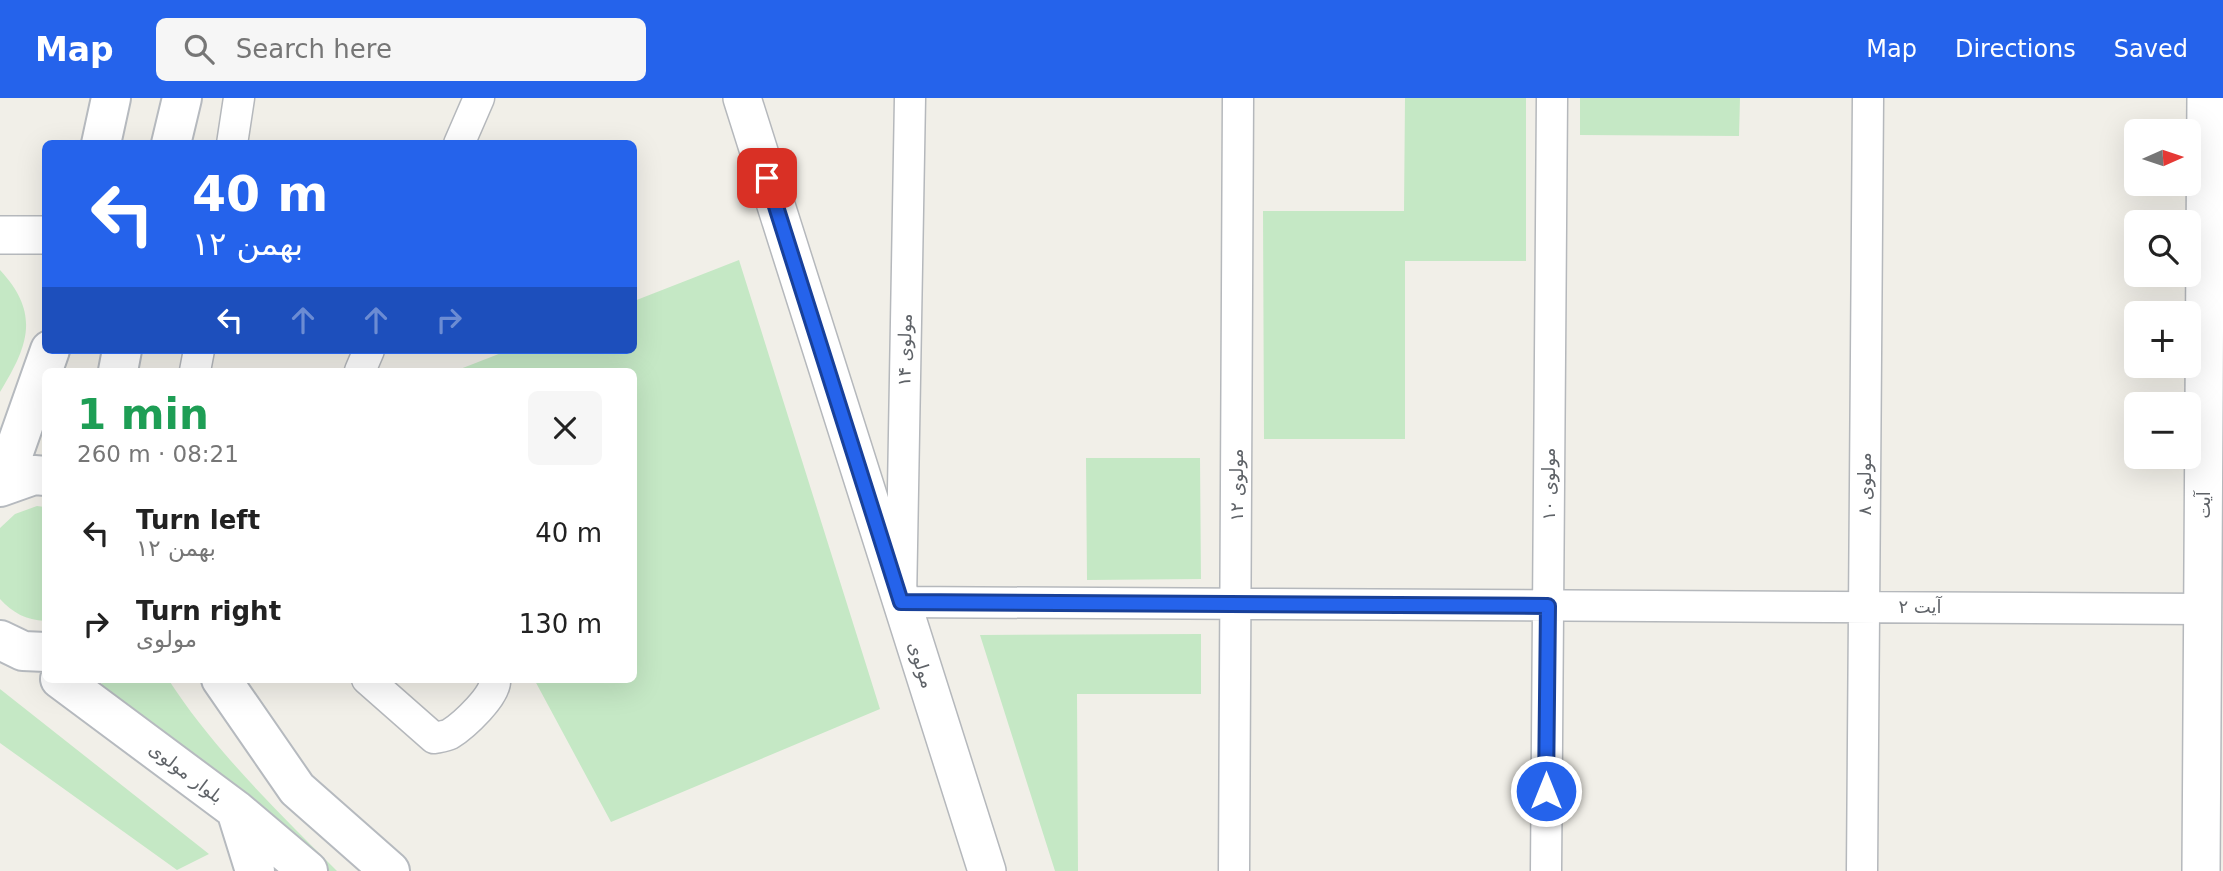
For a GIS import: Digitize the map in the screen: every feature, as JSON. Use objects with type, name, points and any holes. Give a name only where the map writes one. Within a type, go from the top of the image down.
[{"type":"main road","points":[[102,140],[111,98]]},
{"type":"main road","points":[[172,140],[182,98]]},
{"type":"main road","points":[[1,486],[42,372]]},
{"type":"main road","points":[[1,486],[34,475],[42,476]]},
{"type":"main road","name":"بلوار مولوی","points":[[65,683],[236,810],[309,871]]},
{"type":"main road","points":[[224,683],[297,789],[390,871]]},
{"type":"main road","points":[[236,810],[255,871]]},
{"type":"street","points":[[233,140],[239,98]]},
{"type":"street","points":[[461,140],[479,98]]},
{"type":"street","name":"مولوی","points":[[742,98],[987,871]]},
{"type":"street","name":"مولوی ۱۴","points":[[901,602],[910,98]]},
{"type":"street","name":"مولوی ۱۲","points":[[1234,871],[1238,98]]},
{"type":"street","name":"مولوی ۱۰","points":[[1546,871],[1552,98]]},
{"type":"street","name":"مولوی ۸","points":[[1862,871],[1868,98]]},
{"type":"street","name":"آیت","points":[[2201,871],[2203,609],[2213,504],[2215,146],[2206,98]]},
{"type":"street","points":[[0,235],[42,236]]},
{"type":"street","name":"آیت ۲","points":[[901,602],[2203,609]]},
{"type":"street","points":[[372,683],[434,738],[449,734],[488,700],[496,683]]},
{"type":"green space","points":[[1405,98],[1526,98],[1526,261],[1405,261],[1405,439],[1264,439],[1263,211],[1404,211]]},
{"type":"green space","points":[[1580,98],[1740,98],[1739,136],[1580,135]]},
{"type":"green space","points":[[739,260],[880,709],[611,822],[536,683],[637,683],[637,368],[463,368],[499,354],[637,354],[637,300]]},
{"type":"green space","points":[[0,270],[21,301],[26,330],[18,360],[0,392]]},
{"type":"green space","points":[[1086,458],[1200,458],[1201,579],[1087,580]]},
{"type":"green space","points":[[42,507],[42,621],[20,615],[0,599],[0,528],[15,514]]},
{"type":"green space","points":[[1201,634],[1201,694],[1077,694],[1078,871],[1055,871],[980,635]]},
{"type":"green space","points":[[171,683],[226,755],[269,803],[337,871],[325,871],[97,685]]},
{"type":"green space","points":[[0,689],[209,854],[177,870],[0,743]]},
{"type":"route","points":[[767,178],[901,602],[1548,606],[1546,791]]}]
